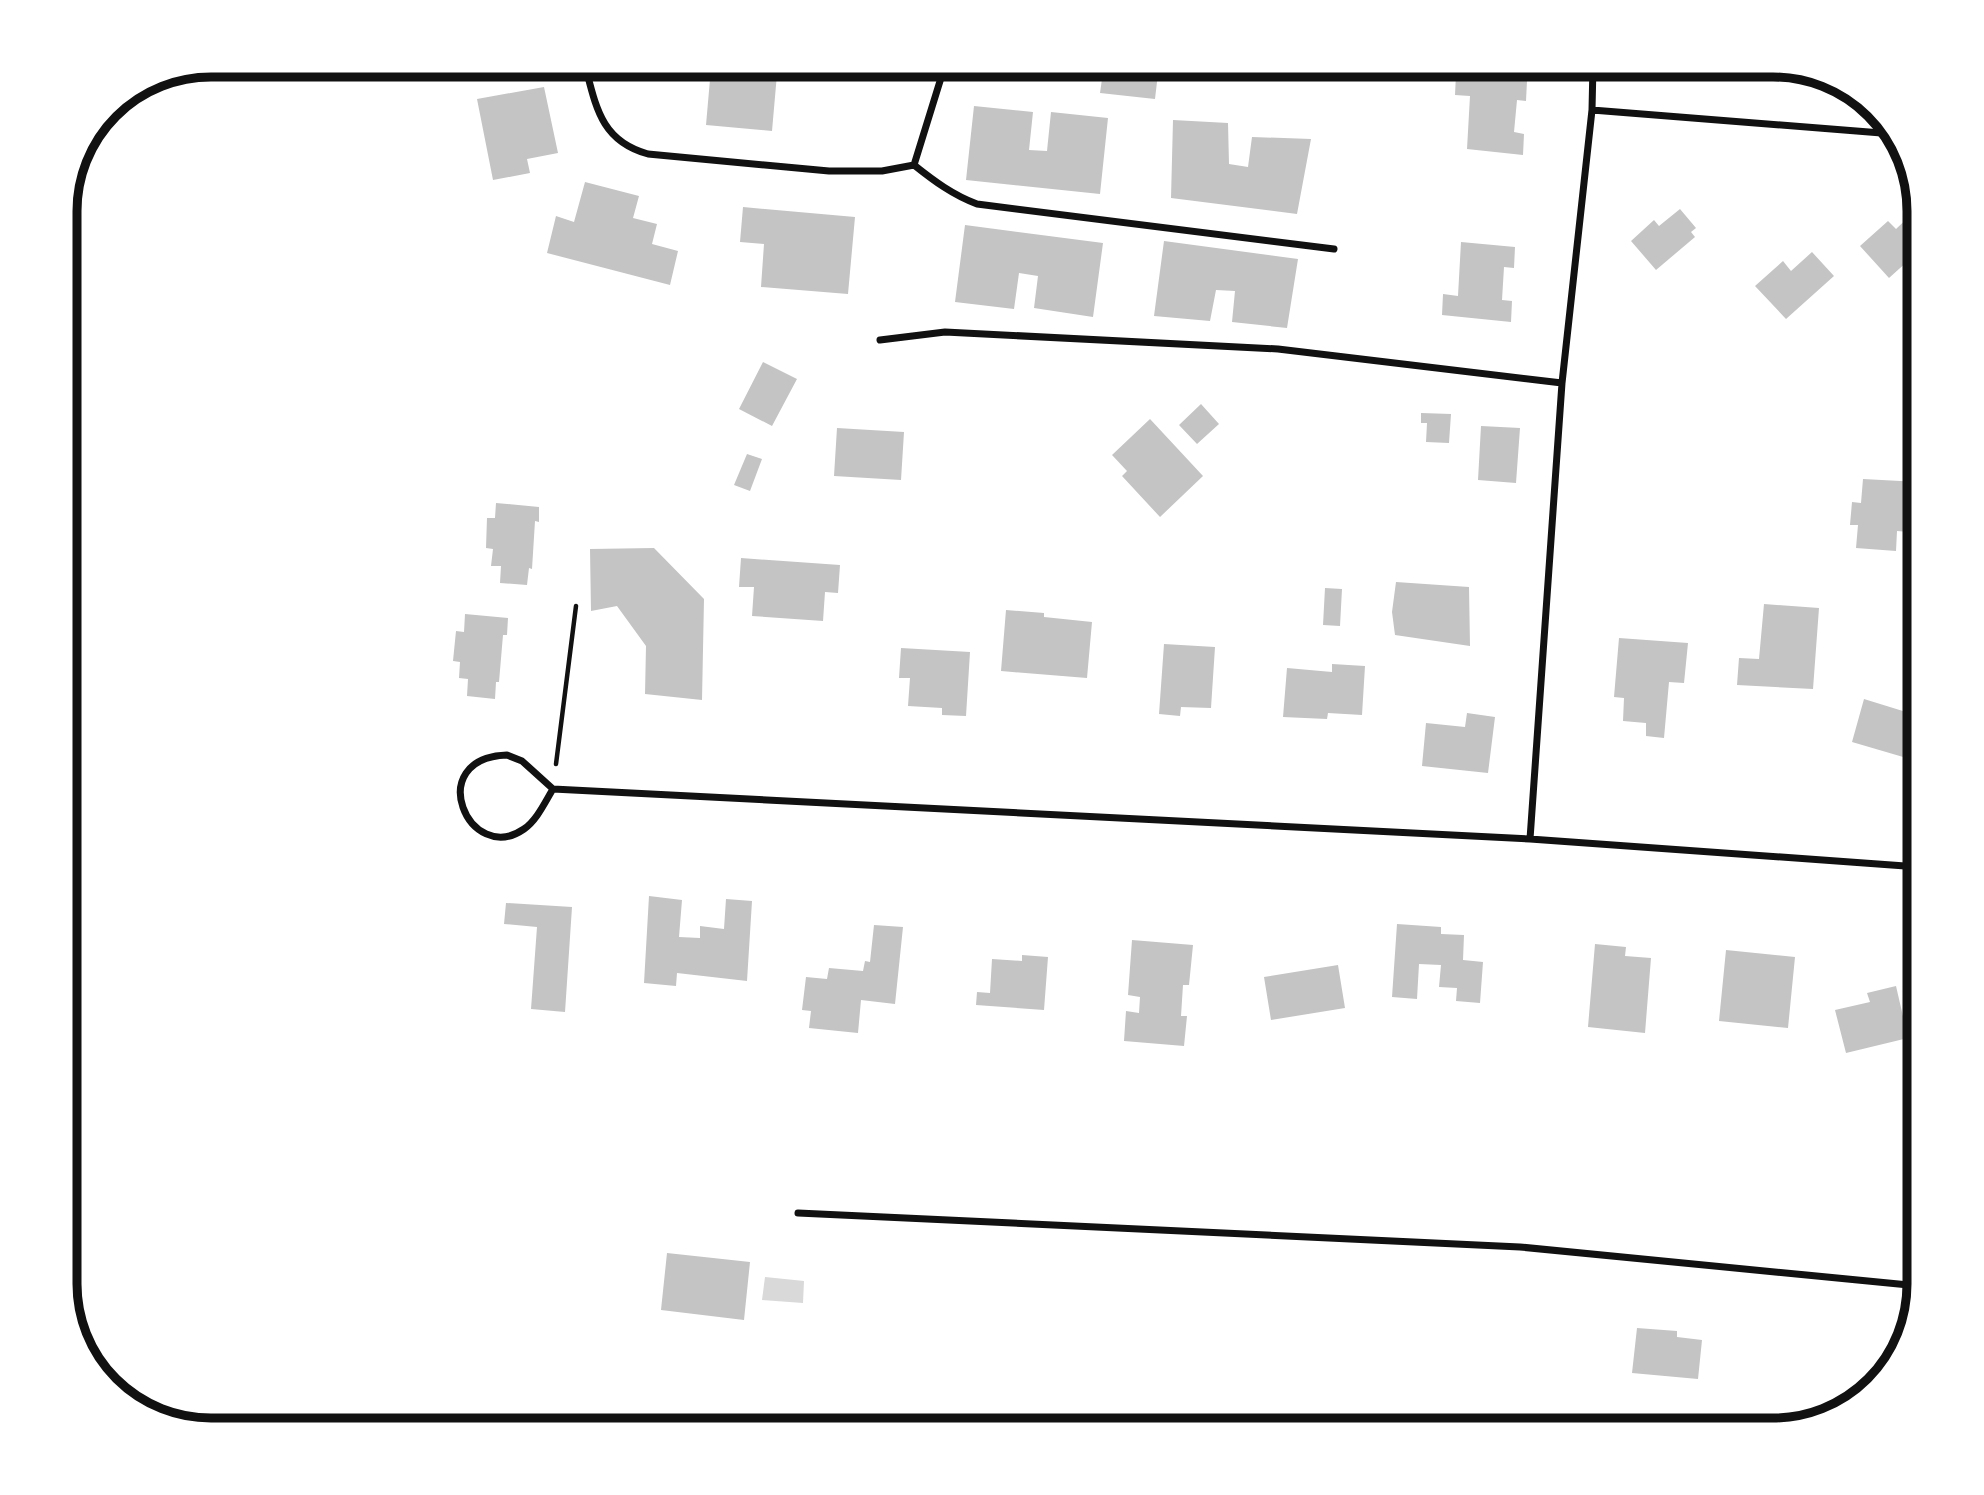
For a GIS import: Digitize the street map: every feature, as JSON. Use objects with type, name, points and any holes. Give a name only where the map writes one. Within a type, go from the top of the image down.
[{"type":"street","points":[[588,77],[598,112],[608,129],[636,150],[649,154],[829,171],[882,171],[914,165],[936,183],[977,204],[1334,249]]},
{"type":"street","points":[[914,165],[941,77]]},
{"type":"street","points":[[1530,839],[1562,383],[1592,110],[1593,77]]},
{"type":"street","points":[[1592,110],[1881,133]]},
{"type":"street","points":[[880,340],[945,332],[1264,349],[1562,383]]},
{"type":"street","points":[[553,789],[536,817],[525,829],[510,835],[495,836],[480,831],[468,820],[461,806],[460,789],[466,774],[476,763],[491,756],[507,755],[522,761],[553,789],[1530,839],[1907,866]]},
{"type":"street","points":[[798,1213],[1520,1247],[1907,1285]]},
{"type":"path","points":[[553,789],[576,606]]},
{"type":"shaded area","points":[[765,1277],[804,1281],[803,1303],[762,1300]]},
{"type":"building","points":[[710,77],[777,77],[772,131],[706,125]]},
{"type":"building","points":[[1102,77],[1158,77],[1155,99],[1100,93]]},
{"type":"building","points":[[1456,77],[1527,81],[1526,101],[1517,100],[1514,132],[1524,134],[1523,155],[1467,149],[1470,96],[1455,95]]},
{"type":"building","points":[[544,87],[558,153],[527,159],[530,173],[493,180],[477,99]]},
{"type":"building","points":[[974,106],[1033,112],[1029,150],[1047,151],[1051,112],[1108,118],[1100,194],[966,180]]},
{"type":"building","points":[[1173,120],[1228,123],[1229,164],[1248,167],[1252,137],[1311,139],[1297,214],[1171,198]]},
{"type":"building","points":[[585,182],[639,196],[633,218],[657,224],[652,244],[678,251],[670,285],[547,253],[556,216],[574,222]]},
{"type":"building","points":[[743,207],[855,217],[848,294],[761,287],[764,244],[740,242]]},
{"type":"building","points":[[1680,209],[1696,228],[1691,232],[1695,237],[1656,270],[1631,241],[1654,220],[1659,226]]},
{"type":"building","points":[[1907,219],[1907,262],[1889,278],[1860,246],[1888,221],[1896,229]]},
{"type":"building","points":[[965,225],[1103,243],[1093,317],[1034,308],[1038,276],[1019,273],[1014,309],[955,302]]},
{"type":"building","points":[[1164,241],[1298,259],[1287,328],[1232,322],[1235,291],[1216,290],[1210,321],[1154,316]]},
{"type":"building","points":[[1461,242],[1515,247],[1514,268],[1504,267],[1502,300],[1512,301],[1511,322],[1442,315],[1443,294],[1458,296]]},
{"type":"building","points":[[1812,252],[1834,276],[1786,319],[1755,286],[1783,261],[1791,271]]},
{"type":"building","points":[[763,362],[797,379],[772,426],[739,409]]},
{"type":"building","points":[[1201,404],[1219,424],[1197,444],[1179,425]]},
{"type":"building","points":[[1421,413],[1451,414],[1449,443],[1426,442],[1427,423],[1421,423]]},
{"type":"building","points":[[1150,419],[1203,476],[1160,517],[1122,476],[1127,471],[1112,455]]},
{"type":"building","points":[[1481,426],[1520,428],[1516,483],[1478,480]]},
{"type":"building","points":[[837,428],[904,432],[901,480],[834,476]]},
{"type":"building","points":[[747,454],[762,459],[750,491],[734,485]]},
{"type":"building","points":[[1863,479],[1907,481],[1907,532],[1897,531],[1896,551],[1856,548],[1858,525],[1850,525],[1852,502],[1861,503]]},
{"type":"building","points":[[496,503],[539,507],[539,522],[535,521],[532,569],[529,568],[527,585],[500,583],[501,566],[491,566],[493,549],[486,548],[487,518],[495,518]]},
{"type":"building","points":[[654,548],[704,599],[702,700],[645,694],[646,646],[617,606],[591,611],[590,549]]},
{"type":"building","points":[[741,558],[840,565],[838,593],[825,592],[823,621],[752,616],[754,587],[739,587]]},
{"type":"building","points":[[1396,582],[1469,587],[1470,646],[1395,635],[1392,612]]},
{"type":"building","points":[[1325,588],[1342,589],[1340,626],[1323,625]]},
{"type":"building","points":[[1764,604],[1819,608],[1813,689],[1737,685],[1739,658],[1759,659]]},
{"type":"building","points":[[1006,610],[1044,613],[1044,617],[1092,622],[1087,678],[1001,671]]},
{"type":"building","points":[[465,614],[508,618],[507,635],[503,635],[495,699],[467,696],[468,679],[459,678],[460,662],[453,661],[456,631],[464,632]]},
{"type":"building","points":[[1619,638],[1688,643],[1684,683],[1669,682],[1664,738],[1646,736],[1646,723],[1623,721],[1624,698],[1614,697]]},
{"type":"building","points":[[1164,644],[1215,647],[1211,708],[1181,707],[1180,716],[1159,714]]},
{"type":"building","points":[[901,648],[970,652],[966,716],[942,715],[942,708],[908,706],[910,678],[899,678]]},
{"type":"building","points":[[1332,664],[1365,666],[1362,715],[1328,713],[1327,719],[1283,717],[1287,668],[1332,672]]},
{"type":"building","points":[[1864,699],[1907,712],[1907,758],[1852,742]]},
{"type":"building","points":[[1467,713],[1495,717],[1488,773],[1422,766],[1426,723],[1465,727]]},
{"type":"building","points":[[649,896],[682,900],[679,937],[700,938],[700,926],[724,929],[726,899],[752,901],[747,981],[677,973],[676,986],[644,983]]},
{"type":"building","points":[[506,903],[572,907],[565,1012],[531,1009],[537,927],[504,924]]},
{"type":"building","points":[[1397,924],[1441,927],[1441,934],[1464,935],[1463,960],[1483,962],[1480,1003],[1456,1001],[1457,988],[1439,987],[1441,965],[1419,964],[1417,999],[1392,997]]},
{"type":"building","points":[[874,925],[903,927],[895,1004],[861,1000],[858,1033],[809,1028],[811,1011],[802,1010],[806,977],[827,979],[829,968],[863,971],[865,961],[870,962]]},
{"type":"building","points":[[1132,940],[1193,945],[1189,985],[1183,985],[1181,1016],[1187,1016],[1184,1046],[1124,1041],[1126,1011],[1139,1013],[1140,997],[1128,995]]},
{"type":"building","points":[[1595,944],[1626,947],[1625,956],[1651,958],[1645,1033],[1588,1027]]},
{"type":"building","points":[[1726,950],[1795,957],[1788,1028],[1719,1021]]},
{"type":"building","points":[[1022,955],[1048,957],[1044,1010],[976,1005],[977,992],[990,993],[992,959],[1022,961]]},
{"type":"building","points":[[1338,965],[1345,1008],[1271,1020],[1264,977]]},
{"type":"building","points":[[1896,986],[1907,1038],[1846,1053],[1835,1010],[1870,1002],[1867,993]]},
{"type":"building","points":[[667,1253],[750,1262],[744,1320],[661,1310]]},
{"type":"building","points":[[1637,1328],[1677,1331],[1677,1337],[1702,1340],[1698,1379],[1632,1373]]}]
